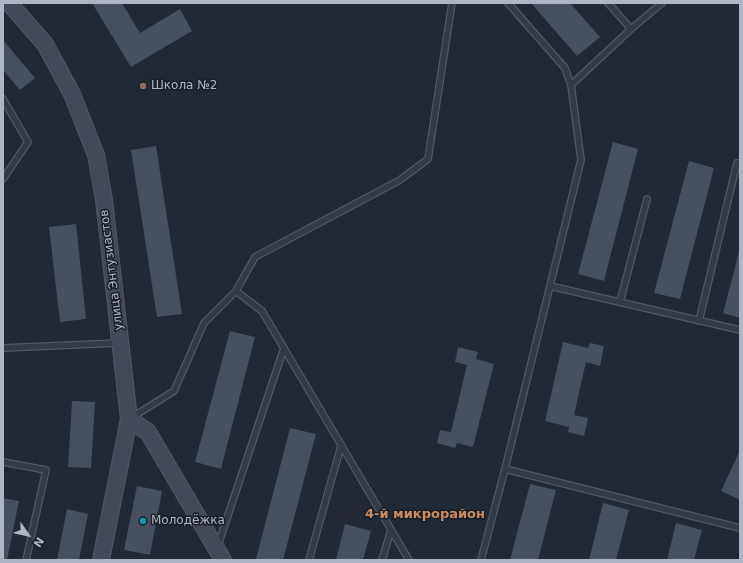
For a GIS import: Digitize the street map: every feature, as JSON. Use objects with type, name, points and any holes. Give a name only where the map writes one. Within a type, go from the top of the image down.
[{"type":"street","name":"улица Энтузиастов","points":[[9,3],[45,44],[72,94],[96,155],[104,200],[129,419],[101,560]]},
{"type":"street","points":[[129,419],[148,432],[220,555]]},
{"type":"lane","points":[[129,419],[174,391],[204,323],[236,291],[255,257],[400,180],[428,159],[452,3]]},
{"type":"lane","points":[[481,560],[505,469],[581,160],[571,85],[565,68],[508,3]]},
{"type":"lane","points":[[608,3],[631,29]]},
{"type":"lane","points":[[571,85],[631,29],[662,3]]},
{"type":"lane","points":[[3,99],[28,142],[3,179]]},
{"type":"lane","points":[[699,321],[737,162]]},
{"type":"lane","points":[[620,302],[647,199]]},
{"type":"lane","points":[[550,286],[740,330]]},
{"type":"lane","points":[[236,291],[262,311],[409,560]]},
{"type":"lane","points":[[3,348],[121,343]]},
{"type":"lane","points":[[220,555],[284,348]]},
{"type":"lane","points":[[309,560],[341,446]]},
{"type":"lane","points":[[3,462],[46,470],[26,560]]},
{"type":"lane","points":[[505,469],[740,528]]},
{"type":"lane","points":[[382,560],[391,530]]},
{"type":"building","points":[[92,3],[122,3],[140,33],[180,9],[192,31],[131,67]]},
{"type":"building","points":[[531,3],[570,3],[600,37],[577,56]]},
{"type":"building","points":[[3,40],[35,78],[20,90],[3,70]]},
{"type":"building","points":[[613,142],[638,149],[604,281],[578,274]]},
{"type":"building","points":[[156,146],[182,314],[157,317],[131,150]]},
{"type":"building","points":[[689,161],[714,168],[680,299],[654,293]]},
{"type":"building","points":[[76,224],[86,319],[60,322],[49,227]]},
{"type":"building","points":[[740,252],[740,318],[723,313]]},
{"type":"building","points":[[230,331],[255,337],[221,469],[195,462]]},
{"type":"building","points":[[563,342],[588,348],[590,343],[604,346],[600,366],[586,362],[574,415],[588,418],[584,436],[568,432],[569,427],[545,421]]},
{"type":"building","points":[[458,347],[478,352],[476,359],[494,364],[473,447],[457,443],[455,448],[437,443],[440,430],[451,432],[467,365],[455,362]]},
{"type":"building","points":[[72,401],[95,402],[91,468],[68,467]]},
{"type":"building","points":[[290,428],[316,434],[283,560],[258,560],[256,559]]},
{"type":"building","points":[[740,450],[740,500],[721,491]]},
{"type":"building","points":[[530,484],[556,490],[538,560],[510,560]]},
{"type":"building","name":"Молодёжка","points":[[137,486],[162,491],[150,555],[124,550]]},
{"type":"building","points":[[3,498],[19,501],[7,560],[3,560]]},
{"type":"building","points":[[603,503],[629,510],[616,560],[589,560]]},
{"type":"building","points":[[67,509],[88,514],[79,560],[57,560]]},
{"type":"building","points":[[676,523],[702,530],[694,560],[667,560]]},
{"type":"building","points":[[345,524],[371,531],[363,560],[336,560]]},
{"type":"place","name":"Школа №2","points":[[143,86]]},
{"type":"place","name":"Молодёжка","points":[[143,521]]},
{"type":"district","name":"4-й микрорайон","points":[[425,515]]}]
